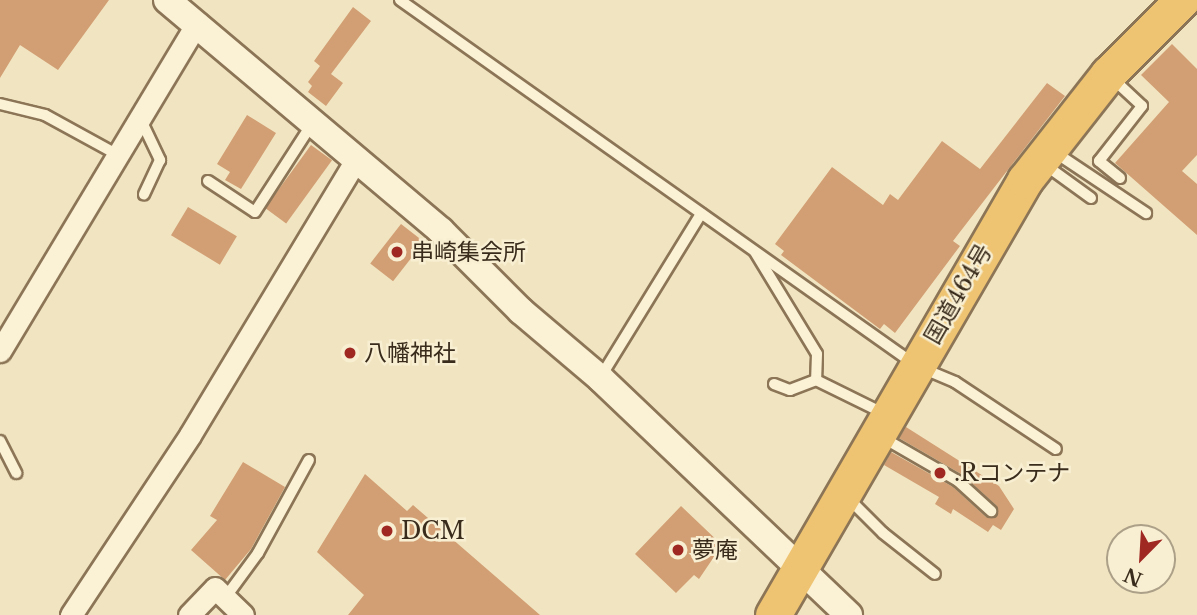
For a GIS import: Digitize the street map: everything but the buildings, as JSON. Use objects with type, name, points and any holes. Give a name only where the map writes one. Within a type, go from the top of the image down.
[{"type":"highway","name":"国道464号","points":[[773,615],[1044,154],[1108,74],[1182,0]]},
{"type":"street","points":[[167,0],[314,121],[441,231],[522,311],[600,377],[849,615]]},
{"type":"street","points":[[0,351],[197,23]]},
{"type":"street","points":[[71,615],[190,435],[357,158]]},
{"type":"street","points":[[189,615],[215,588],[243,615]]},
{"type":"lane","points":[[400,0],[701,214],[752,246],[917,366],[954,382],[1056,449]]},
{"type":"lane","points":[[1108,74],[1142,106],[1099,161],[1120,178]]},
{"type":"lane","points":[[0,104],[46,115],[118,155]]},
{"type":"lane","points":[[140,118],[160,160],[144,195]]},
{"type":"lane","points":[[208,181],[255,212],[314,121]]},
{"type":"lane","points":[[1044,154],[1091,198]]},
{"type":"lane","points":[[1044,154],[1146,213]]},
{"type":"lane","points":[[600,377],[701,214]]},
{"type":"lane","points":[[752,246],[817,354],[816,380]]},
{"type":"lane","points":[[774,384],[790,390],[816,380]]},
{"type":"lane","points":[[816,380],[883,425],[958,481],[991,511]]},
{"type":"lane","points":[[0,441],[16,473]]},
{"type":"lane","points":[[225,598],[258,553],[309,460]]},
{"type":"lane","points":[[844,494],[935,574]]},
{"type":"place","name":"串崎集会所","points":[[397,252]]},
{"type":"place","name":"八幡神社","points":[[350,353]]},
{"type":"place","name":".Rコンテナ","points":[[940,473]]},
{"type":"place","name":"DCM","points":[[387,531]]},
{"type":"place","name":"夢庵","points":[[678,550]]}]
